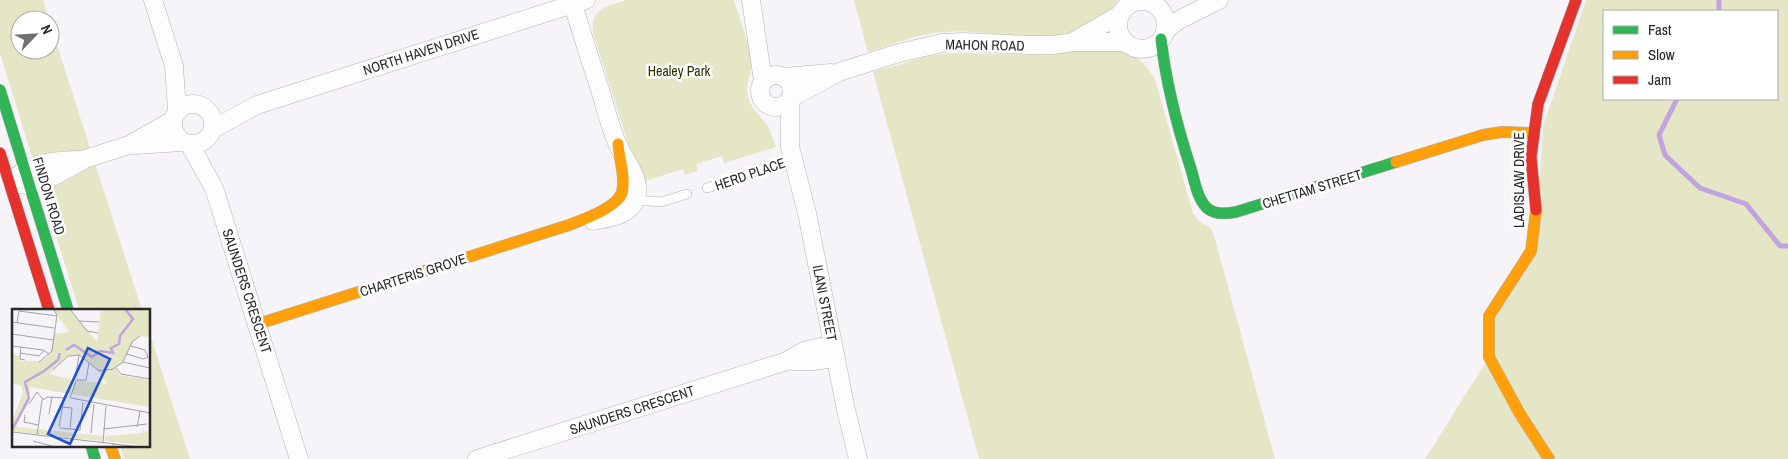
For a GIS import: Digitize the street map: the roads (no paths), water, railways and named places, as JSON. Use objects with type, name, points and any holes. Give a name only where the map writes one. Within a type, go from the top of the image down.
[{"type":"street","points":[[153,0],[174,66],[174,132],[186,143]]},
{"type":"street","name":"LADISLAW DRIVE","points":[[1549,459],[1520,414],[1489,357],[1489,316],[1531,251],[1536,212],[1531,157],[1538,104],[1576,0]]},
{"type":"street","points":[[1142,1],[1175,7],[1217,1],[1179,20],[1151,47],[1132,45],[1121,36],[1118,29],[1118,21],[1126,6],[1142,1]]},
{"type":"street","name":"NORTH HAVEN DRIVE","points":[[210,133],[257,104],[580,2]]},
{"type":"street","name":"CHARTERIS GROVE","points":[[258,324],[569,225],[614,204],[622,192],[618,144],[580,2]]},
{"type":"street","points":[[1152,3],[1165,18],[1163,35]]},
{"type":"street","name":"MAHON ROAD","points":[[1074,42],[1126,6]]},
{"type":"street","points":[[750,7],[782,76],[791,83],[793,93],[791,99],[782,107],[777,108],[768,105],[764,102],[760,92],[763,81],[750,7]]},
{"type":"street","name":"CHETTAM STREET","points":[[1163,35],[1163,59],[1170,95],[1200,198],[1204,206],[1211,212],[1219,214],[1236,212],[1483,135],[1502,132],[1533,133]]},
{"type":"street","name":"MAHON ROAD","points":[[791,99],[839,72],[907,51],[942,43],[1053,45],[1074,42],[1132,45]]},
{"type":"street","name":"CHETTAM STREET","points":[[1132,45],[1161,79],[1170,95]]},
{"type":"street","points":[[129,145],[197,144],[210,133],[211,115],[202,107],[174,66]]},
{"type":"street","name":"MAHON ROAD","points":[[782,76],[839,72]]},
{"type":"street","points":[[763,81],[771,76],[782,76]]},
{"type":"street","name":"FINDON ROAD","points":[[0,90],[68,309]]},
{"type":"street","name":"ILANI STREET","points":[[791,99],[791,153]]},
{"type":"street","name":"NORTH HAVEN DRIVE","points":[[202,107],[257,104]]},
{"type":"street","points":[[9,184],[27,177],[52,162],[85,159],[129,145],[187,105],[202,107]]},
{"type":"street","name":"ILANI STREET","points":[[768,105],[791,153],[807,213],[834,351],[858,459]]},
{"type":"street","name":"SAUNDERS CRESCENT","points":[[210,133],[214,188],[300,456]]},
{"type":"street","name":"SAUNDERS CRESCENT","points":[[186,143],[214,188]]},
{"type":"street","name":"CHARTERIS GROVE","points":[[569,225],[616,217],[630,208],[635,200],[637,185],[618,144]]},
{"type":"street","points":[[0,153],[49,309]]},
{"type":"street","name":"SAUNDERS CRESCENT","points":[[477,459],[787,361],[813,361],[834,351]]},
{"type":"street","points":[[91,446],[95,459]]},
{"type":"street","points":[[110,446],[114,459]]},
{"type":"lane","name":"HERD PLACE","points":[[708,188],[791,153]]},
{"type":"lane","points":[[635,200],[661,202],[687,194]]},
{"type":"waterway","points":[[1719,0],[1719,10]]},
{"type":"waterway","points":[[1676,100],[1659,135],[1665,155],[1700,188],[1746,204],[1780,246],[1788,246]]},
{"type":"park label","name":"Healey Park","points":[[679,71]]}]
